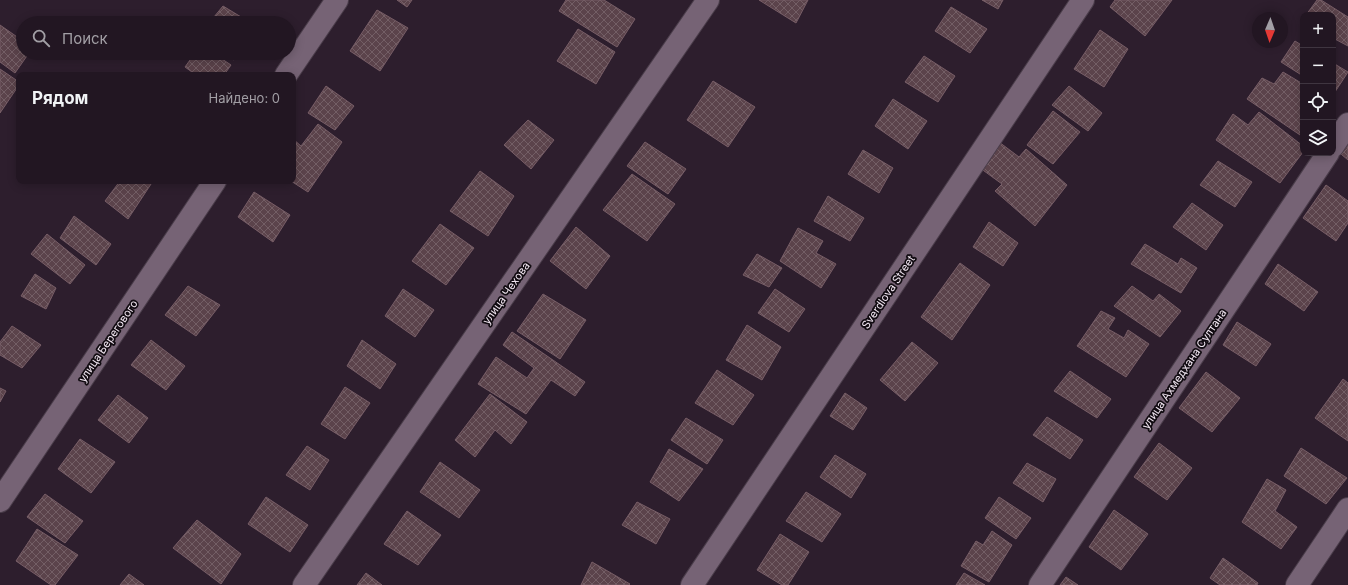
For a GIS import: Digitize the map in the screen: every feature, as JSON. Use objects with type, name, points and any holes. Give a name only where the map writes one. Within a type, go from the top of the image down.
[{"type":"street","points":[[288,72],[337,0]]},
{"type":"street","name":"улица Чехова","points":[[304,585],[708,0]]},
{"type":"street","name":"Sverdlova Street","points":[[692,585],[1083,0]]},
{"type":"street","points":[[1336,142],[1348,124]]},
{"type":"street","name":"улица Ахмедхана Султана","points":[[1040,585],[1326,156]]},
{"type":"street","name":"улица Берегового","points":[[0,501],[213,184]]},
{"type":"street","points":[[1297,585],[1348,509]]},
{"type":"building","points":[[397,0],[412,0],[407,7]]},
{"type":"building","points":[[566,0],[604,0],[635,19],[617,47],[559,11]]},
{"type":"building","points":[[759,0],[808,0],[796,23]]},
{"type":"building","points":[[982,0],[1003,0],[998,9]]},
{"type":"building","points":[[1115,0],[1172,0],[1145,36],[1110,7]]},
{"type":"building","points":[[1317,0],[1321,0],[1348,17],[1348,46],[1336,40],[1336,12],[1308,12]]},
{"type":"building","points":[[223,6],[239,16],[215,16]]},
{"type":"building","points":[[951,7],[987,29],[970,53],[935,31]]},
{"type":"building","points":[[377,10],[408,28],[380,71],[350,51]]},
{"type":"building","points":[[0,25],[16,36],[16,60],[24,60],[15,73],[0,62]]},
{"type":"building","points":[[578,29],[615,52],[596,84],[557,61]]},
{"type":"building","points":[[1100,30],[1128,49],[1104,87],[1074,69]]},
{"type":"building","points":[[1295,41],[1300,44],[1300,74],[1281,62]]},
{"type":"building","points":[[924,56],[955,76],[938,102],[905,82]]},
{"type":"building","points":[[190,60],[224,60],[231,65],[226,72],[192,72],[185,67]]},
{"type":"building","points":[[1336,65],[1348,72],[1336,90]]},
{"type":"building","points":[[0,69],[16,80],[16,89],[0,113]]},
{"type":"building","points":[[1283,72],[1300,82],[1300,135],[1247,99],[1262,78],[1274,84]]},
{"type":"building","points":[[713,81],[755,107],[728,147],[687,120]]},
{"type":"building","points":[[326,86],[354,106],[335,130],[308,113]]},
{"type":"building","points":[[1069,86],[1102,113],[1088,131],[1052,105]]},
{"type":"building","points":[[893,99],[927,121],[908,149],[875,126]]},
{"type":"building","points":[[1053,111],[1080,132],[1053,164],[1027,145]]},
{"type":"building","points":[[1259,112],[1300,144],[1300,156],[1280,183],[1216,140],[1233,114],[1248,125]]},
{"type":"building","points":[[528,120],[554,140],[531,169],[504,145]]},
{"type":"building","points":[[318,124],[342,142],[308,192],[296,184],[296,142],[301,146]]},
{"type":"building","points":[[645,142],[686,169],[668,194],[627,166]]},
{"type":"building","points":[[999,142],[1019,157],[1026,149],[1067,185],[1035,226],[995,191],[1002,184],[980,168]]},
{"type":"building","points":[[1348,145],[1348,160],[1341,154]]},
{"type":"building","points":[[863,150],[893,168],[879,193],[848,174]]},
{"type":"building","points":[[1218,161],[1252,182],[1235,207],[1200,185]]},
{"type":"building","points":[[480,171],[514,196],[488,236],[450,211]]},
{"type":"building","points":[[632,174],[675,204],[647,241],[603,210]]},
{"type":"building","points":[[118,184],[151,184],[128,219],[105,201]]},
{"type":"building","points":[[1326,185],[1348,201],[1348,223],[1336,241],[1303,218]]},
{"type":"building","points":[[254,192],[290,215],[273,242],[238,217]]},
{"type":"building","points":[[828,196],[864,218],[850,241],[814,221]]},
{"type":"building","points":[[1192,203],[1223,225],[1206,250],[1173,227]]},
{"type":"building","points":[[74,216],[111,244],[96,265],[60,238]]},
{"type":"building","points":[[989,222],[1018,243],[1003,266],[973,247]]},
{"type":"building","points":[[440,224],[474,248],[446,285],[412,261]]},
{"type":"building","points":[[576,227],[610,256],[586,289],[550,261]]},
{"type":"building","points":[[798,228],[823,241],[816,253],[836,264],[821,288],[780,261]]},
{"type":"building","points":[[47,234],[85,265],[70,284],[31,254]]},
{"type":"building","points":[[1145,244],[1178,264],[1181,258],[1197,268],[1181,293],[1131,264]]},
{"type":"building","points":[[757,254],[782,268],[769,287],[743,275]]},
{"type":"building","points":[[960,263],[990,285],[952,340],[921,317]]},
{"type":"building","points":[[1278,264],[1318,292],[1304,311],[1265,284]]},
{"type":"building","points":[[35,274],[56,288],[46,309],[21,296]]},
{"type":"building","points":[[188,286],[220,305],[196,336],[165,315]]},
{"type":"building","points":[[1132,286],[1153,301],[1159,294],[1181,311],[1160,337],[1114,306]]},
{"type":"building","points":[[403,289],[434,310],[415,337],[385,316]]},
{"type":"building","points":[[775,289],[805,309],[789,332],[758,313]]},
{"type":"building","points":[[543,294],[586,320],[560,359],[517,331]]},
{"type":"building","points":[[1101,311],[1115,318],[1108,329],[1124,338],[1128,330],[1149,344],[1126,377],[1077,346]]},
{"type":"building","points":[[1237,322],[1271,344],[1256,366],[1223,345]]},
{"type":"building","points":[[747,325],[781,347],[762,380],[726,360]]},
{"type":"building","points":[[12,326],[41,345],[22,368],[0,355],[0,342]]},
{"type":"building","points":[[512,332],[585,382],[575,396],[551,380],[526,414],[478,384],[496,357],[527,378],[534,368],[503,345]]},
{"type":"building","points":[[151,340],[185,366],[166,390],[131,365]]},
{"type":"building","points":[[362,340],[396,364],[380,389],[347,366]]},
{"type":"building","points":[[912,342],[938,363],[905,401],[880,380]]},
{"type":"building","points":[[717,370],[754,395],[733,425],[695,403]]},
{"type":"building","points":[[1070,371],[1111,399],[1097,418],[1054,391]]},
{"type":"building","points":[[1206,372],[1240,398],[1212,432],[1179,408]]},
{"type":"building","points":[[1343,379],[1348,383],[1348,441],[1315,418]]},
{"type":"building","points":[[345,387],[370,403],[345,439],[321,424]]},
{"type":"building","points":[[0,388],[6,391],[0,402]]},
{"type":"building","points":[[845,393],[867,408],[853,430],[830,416]]},
{"type":"building","points":[[490,394],[527,422],[511,444],[495,430],[475,457],[455,440]]},
{"type":"building","points":[[118,395],[148,418],[129,443],[98,420]]},
{"type":"building","points":[[1047,417],[1083,440],[1070,459],[1033,435]]},
{"type":"building","points":[[686,418],[723,440],[707,464],[671,440]]},
{"type":"building","points":[[80,439],[115,462],[91,493],[58,469]]},
{"type":"building","points":[[1159,443],[1192,468],[1167,500],[1134,477]]},
{"type":"building","points":[[307,446],[329,460],[310,490],[286,475]]},
{"type":"building","points":[[1301,448],[1347,478],[1326,504],[1284,476]]},
{"type":"building","points":[[669,449],[703,469],[679,501],[650,482]]},
{"type":"building","points":[[835,455],[866,474],[851,498],[820,477]]},
{"type":"building","points":[[440,462],[480,490],[459,518],[420,492]]},
{"type":"building","points":[[1027,463],[1056,479],[1043,502],[1013,483]]},
{"type":"building","points":[[1267,479],[1286,490],[1275,511],[1297,527],[1281,549],[1242,522]]},
{"type":"building","points":[[806,492],[841,514],[822,542],[786,521]]},
{"type":"building","points":[[45,494],[83,521],[65,543],[27,517]]},
{"type":"building","points":[[266,497],[308,525],[290,552],[248,524]]},
{"type":"building","points":[[999,497],[1031,518],[1016,539],[985,518]]},
{"type":"building","points":[[637,502],[670,519],[656,544],[622,525]]},
{"type":"building","points":[[1114,510],[1148,534],[1121,570],[1089,547]]},
{"type":"building","points":[[407,511],[441,535],[418,565],[384,544]]},
{"type":"building","points":[[197,520],[241,554],[221,584],[173,548]]},
{"type":"building","points":[[37,529],[78,555],[55,585],[51,585],[16,561]]},
{"type":"building","points":[[992,531],[1012,545],[989,582],[961,566],[976,541],[983,545]]},
{"type":"building","points":[[780,534],[809,552],[788,585],[782,585],[757,570]]},
{"type":"building","points":[[1223,558],[1258,583],[1257,585],[1220,585],[1210,578]]},
{"type":"building","points":[[592,562],[630,584],[581,585]]},
{"type":"building","points":[[366,573],[382,585],[357,585]]},
{"type":"building","points":[[964,573],[985,585],[956,585]]},
{"type":"building","points":[[129,574],[144,585],[120,585]]},
{"type":"building","points":[[1066,577],[1078,585],[1060,585]]}]
